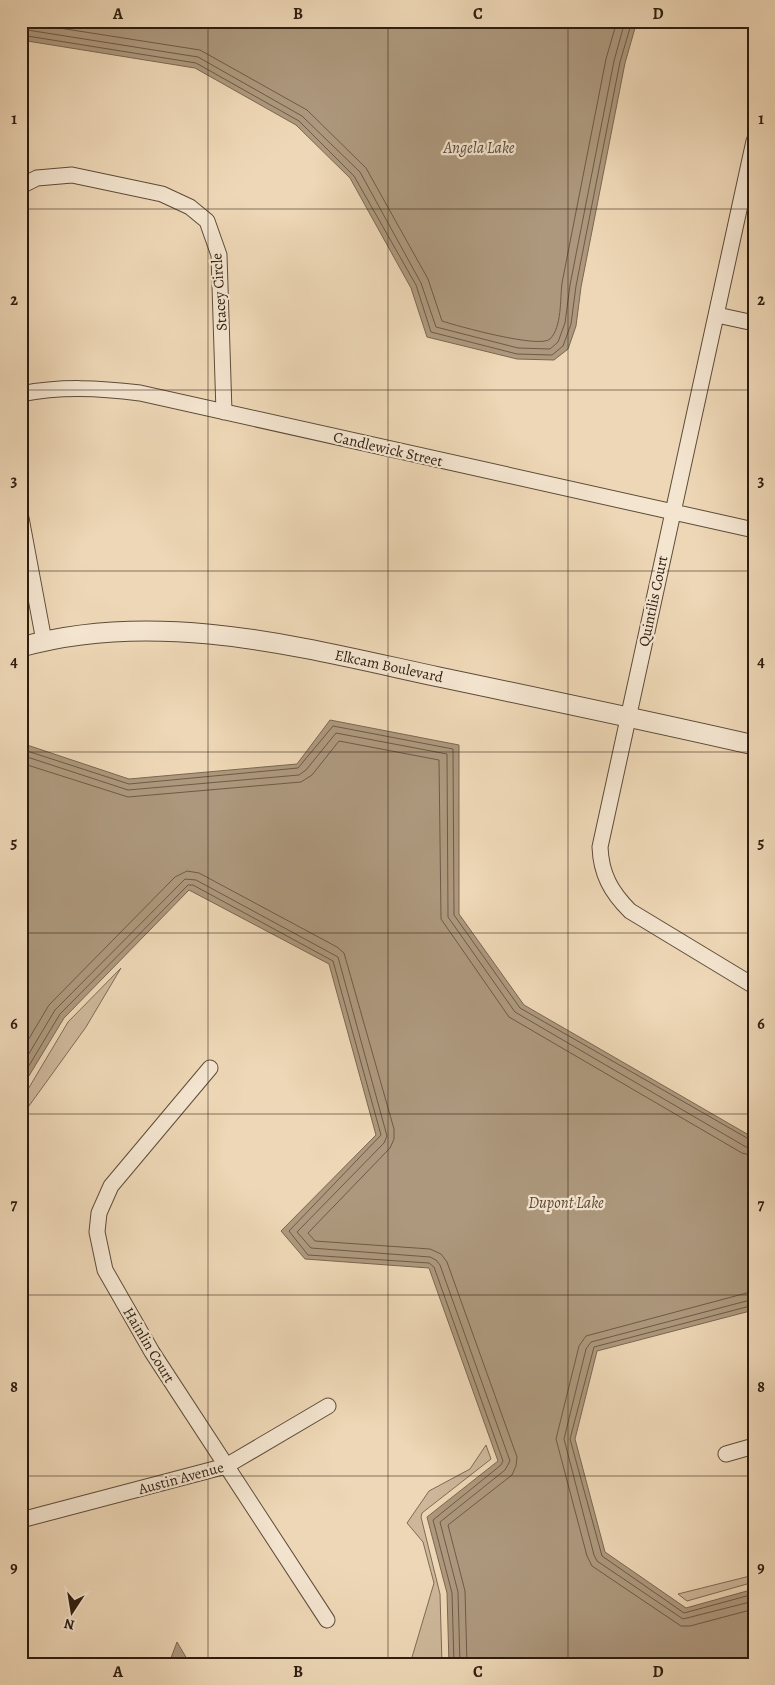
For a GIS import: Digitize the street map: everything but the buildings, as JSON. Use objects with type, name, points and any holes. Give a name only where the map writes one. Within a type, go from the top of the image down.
[{"type":"street","name":"Quintilis Court","points":[[754,141],[600,846],[600,866],[614,895],[630,911],[754,986]]},
{"type":"street","name":"Stacey Circle","points":[[21,186],[37,178],[72,175],[162,194],[190,207],[207,221],[219,256],[224,412]]},
{"type":"street","points":[[717,315],[754,323]]},
{"type":"street","name":"Candlewick Street","points":[[21,394],[48,389],[97,388],[140,393],[754,530]]},
{"type":"street","points":[[21,518],[44,641]]},
{"type":"street","name":"Elkcam Boulevard","points":[[21,647],[44,641],[130,631],[210,634],[260,639],[628,716],[754,745]]},
{"type":"street","name":"Hainlin Court","points":[[210,1068],[111,1186],[99,1213],[97,1232],[105,1270],[152,1352],[327,1620]]},
{"type":"street","name":"Austin Avenue","points":[[21,1520],[226,1466],[328,1406]]},
{"type":"street","points":[[726,1454],[754,1446]]},
{"type":"shaded area","points":[[121,968],[86,1027],[21,1117],[21,1101],[68,1022]]},
{"type":"shaded area","points":[[486,1445],[491,1459],[422,1513],[421,1517],[440,1594],[442,1664],[410,1664],[434,1583],[423,1542],[407,1523],[429,1491],[470,1469]]},
{"type":"shaded area","points":[[754,1575],[754,1582],[687,1601],[678,1594]]},
{"type":"water","name":"Angela Lake","points":[[21,21],[637,21],[625,63],[581,287],[576,326],[568,349],[554,360],[517,359],[427,337],[411,288],[350,178],[296,125],[195,68],[21,40]]},
{"type":"water","name":"Dupont Lake","points":[[330,720],[459,745],[459,914],[524,1005],[754,1138],[754,1310],[597,1351],[575,1439],[605,1552],[686,1608],[754,1589],[754,1664],[449,1664],[447,1593],[427,1517],[498,1461],[429,1268],[305,1259],[281,1231],[376,1135],[329,964],[189,890],[64,1018],[21,1089],[21,743],[129,779],[297,764]]},
{"type":"water","points":[[177,1642],[190,1664],[174,1664],[171,1658]]}]
